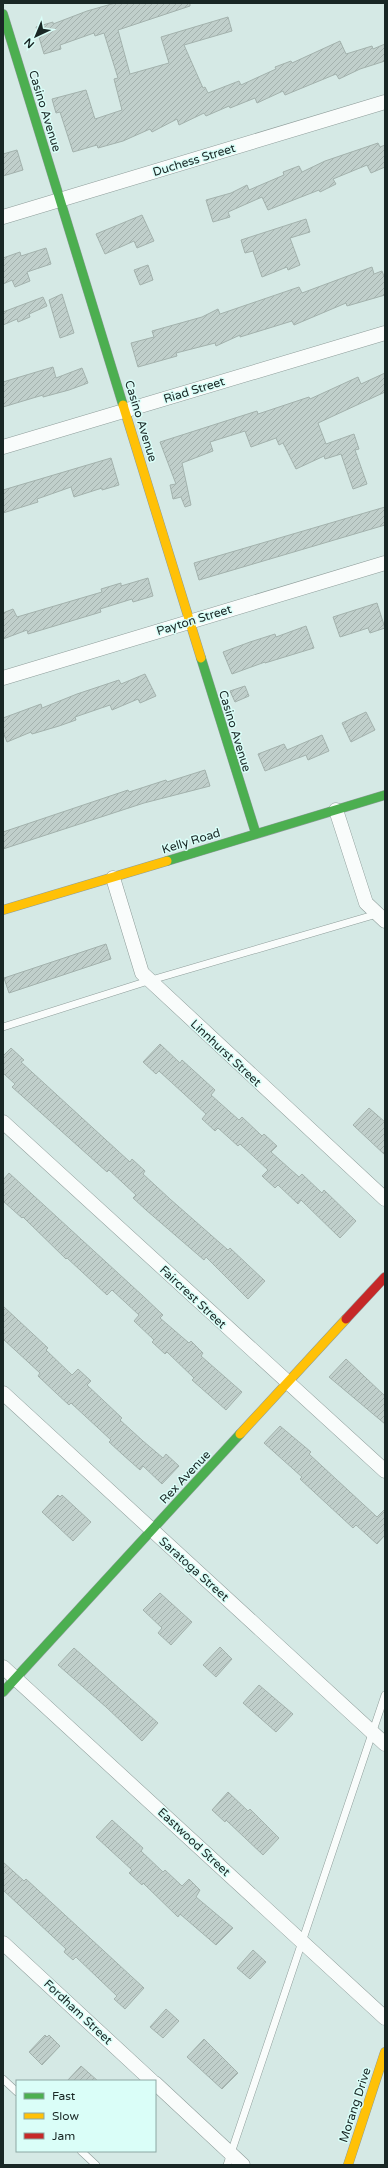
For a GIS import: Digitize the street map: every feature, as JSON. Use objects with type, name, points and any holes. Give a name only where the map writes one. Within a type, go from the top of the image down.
[{"type":"street","name":"Casino Avenue","points":[[3,14],[243,797],[256,834]]},
{"type":"street","name":"Duchess Street","points":[[3,217],[385,102]]},
{"type":"street","name":"Riad Street","points":[[3,448],[385,333]]},
{"type":"street","name":"Payton Street","points":[[3,678],[385,563]]},
{"type":"street","name":"Kelly Road","points":[[3,910],[385,795]]},
{"type":"street","points":[[336,810],[366,903],[381,918]]},
{"type":"street","name":"Linnhurst Street","points":[[113,878],[142,973],[385,1199]]},
{"type":"street","name":"Faircrest Street","points":[[3,1122],[287,1384],[385,1471]]},
{"type":"street","name":"Rex Avenue","points":[[3,1692],[385,1277]]},
{"type":"street","name":"Saratoga Street","points":[[3,1394],[385,1744]]},
{"type":"street","name":"Eastwood Street","points":[[3,1667],[385,2018]]},
{"type":"street","name":"Fordham Street","points":[[3,1943],[151,2080]]},
{"type":"street","name":"Morang Drive","points":[[348,2165],[385,2052]]},
{"type":"street","points":[[156,2084],[229,2160],[243,2165]]},
{"type":"lane","points":[[3,1027],[148,980],[381,918]]},
{"type":"lane","points":[[229,2160],[303,1942],[333,1848],[374,1733],[385,1695]]},
{"type":"lane","points":[[3,2079],[16,2091]]},
{"type":"lane","points":[[82,2152],[96,2165]]},
{"type":"building","points":[[115,3],[190,3],[190,6],[118,30],[130,74],[169,63],[161,37],[228,17],[232,31],[184,45],[203,88],[205,87],[208,93],[239,81],[241,85],[276,69],[275,67],[291,61],[292,63],[340,41],[346,54],[372,46],[373,49],[385,44],[385,61],[360,69],[339,79],[336,74],[285,95],[283,91],[257,103],[255,98],[230,108],[229,106],[206,116],[204,113],[179,125],[177,119],[152,132],[150,129],[123,141],[98,148],[97,145],[73,152],[60,112],[56,113],[52,99],[86,90],[95,119],[122,110],[114,79],[118,78],[104,33],[95,36],[94,33],[60,45],[61,49],[44,54],[36,27],[53,22],[53,24],[87,11]]},
{"type":"building","points":[[378,143],[380,147],[385,145],[385,167],[371,173],[367,165],[333,179],[336,184],[320,192],[319,190],[268,210],[262,197],[228,212],[230,217],[213,222],[206,200],[231,193],[247,185],[249,190],[284,175],[283,172],[299,166],[302,172],[325,161]]},
{"type":"building","points":[[17,150],[23,170],[3,176],[3,154]]},
{"type":"building","points":[[142,215],[154,241],[137,248],[134,241],[105,254],[96,234]]},
{"type":"building","points":[[306,219],[310,232],[290,238],[300,265],[288,270],[287,267],[262,277],[253,251],[245,253],[241,240]]},
{"type":"building","points":[[46,248],[51,264],[27,272],[30,281],[15,287],[12,280],[3,284],[3,258],[20,252],[21,256]]},
{"type":"building","points":[[148,265],[153,280],[140,285],[134,270]]},
{"type":"building","points":[[372,267],[374,274],[382,271],[385,279],[385,295],[347,306],[346,303],[294,325],[292,321],[240,337],[240,335],[216,346],[215,343],[176,353],[177,356],[138,367],[131,343],[154,337],[152,331],[202,317],[218,309],[220,314],[299,287],[302,293]]},
{"type":"building","points":[[62,294],[74,333],[60,338],[49,300]]},
{"type":"building","points":[[43,297],[47,306],[29,314],[30,317],[18,322],[17,319],[3,325],[3,312]]},
{"type":"building","points":[[53,367],[56,378],[82,368],[88,383],[69,390],[43,397],[43,395],[3,407],[3,382]]},
{"type":"building","points":[[385,373],[385,392],[318,423],[326,444],[354,434],[359,449],[355,450],[367,484],[353,489],[341,454],[325,459],[324,456],[296,469],[283,443],[279,445],[276,438],[251,447],[245,431],[210,442],[213,451],[182,463],[191,505],[185,507],[181,497],[173,499],[170,485],[176,484],[160,442],[257,411],[258,414],[309,397],[310,399],[358,377],[361,384]]},
{"type":"building","points":[[111,458],[119,485],[102,490],[102,488],[74,497],[71,487],[37,499],[38,502],[3,513],[3,490]]},
{"type":"building","points":[[385,507],[385,525],[199,580],[194,563]]},
{"type":"building","points":[[148,578],[153,596],[133,602],[132,599],[100,609],[101,612],[28,634],[27,630],[3,639],[3,613],[13,609],[17,617],[102,592],[101,589],[121,583],[121,586]]},
{"type":"building","points":[[377,603],[385,628],[370,633],[368,628],[340,637],[333,617]]},
{"type":"building","points":[[306,626],[314,648],[265,662],[232,674],[223,652],[275,634],[276,637]]},
{"type":"building","points":[[145,674],[156,696],[140,703],[138,699],[112,710],[110,705],[75,717],[76,720],[32,734],[31,732],[7,742],[3,732],[3,718],[41,704],[42,708],[119,680],[121,684]]},
{"type":"building","points":[[245,686],[249,696],[235,702],[230,691]]},
{"type":"building","points":[[366,712],[375,730],[351,742],[342,723]]},
{"type":"building","points":[[322,735],[329,751],[308,760],[306,755],[265,771],[258,754],[284,744],[287,750]]},
{"type":"building","points":[[205,770],[210,786],[144,803],[3,849],[3,832],[128,790],[129,792],[166,780],[167,782]]},
{"type":"building","points":[[106,944],[111,959],[9,993],[4,978]]},
{"type":"building","points":[[160,1044],[180,1063],[182,1060],[215,1090],[211,1095],[239,1120],[242,1117],[262,1136],[264,1134],[277,1146],[271,1152],[299,1177],[302,1174],[322,1193],[324,1190],[356,1221],[340,1238],[301,1200],[298,1204],[278,1185],[275,1188],[262,1176],[268,1170],[240,1144],[238,1146],[218,1128],[215,1131],[202,1119],[206,1114],[159,1071],[156,1074],[143,1062]]},
{"type":"building","points":[[11,1048],[24,1060],[21,1062],[130,1162],[132,1159],[145,1171],[143,1174],[170,1199],[228,1250],[230,1248],[265,1281],[248,1299],[206,1257],[204,1260],[146,1210],[133,1198],[136,1195],[109,1170],[107,1172],[12,1087],[15,1084],[3,1073],[3,1056]]},
{"type":"building","points":[[369,1108],[385,1122],[385,1155],[353,1125]]},
{"type":"building","points":[[9,1173],[163,1315],[160,1318],[189,1343],[191,1341],[203,1353],[201,1356],[242,1392],[226,1410],[192,1380],[194,1378],[167,1352],[165,1354],[152,1342],[154,1340],[134,1321],[139,1315],[112,1290],[107,1295],[67,1258],[66,1259],[23,1217],[22,1218],[3,1201],[3,1180]]},
{"type":"building","points":[[3,1306],[48,1348],[46,1350],[72,1375],[78,1369],[91,1381],[87,1385],[122,1418],[120,1420],[143,1441],[163,1458],[166,1454],[179,1466],[162,1484],[143,1466],[140,1470],[122,1454],[109,1442],[111,1440],[71,1403],[69,1405],[56,1393],[38,1376],[40,1373],[3,1339]]},
{"type":"building","points":[[346,1359],[385,1396],[385,1424],[329,1377]]},
{"type":"building","points":[[280,1426],[311,1452],[309,1454],[377,1517],[385,1509],[385,1535],[377,1544],[356,1525],[353,1528],[300,1479],[302,1477],[264,1443]]},
{"type":"building","points":[[58,1495],[60,1497],[62,1495],[91,1522],[73,1541],[42,1512]]},
{"type":"building","points":[[160,1593],[192,1622],[171,1645],[158,1633],[162,1628],[143,1610]]},
{"type":"building","points":[[220,1647],[232,1659],[216,1677],[203,1665]]},
{"type":"building","points":[[74,1648],[158,1723],[142,1741],[58,1665]]},
{"type":"building","points":[[259,1685],[293,1714],[276,1732],[243,1703]]},
{"type":"building","points":[[228,1792],[248,1811],[250,1809],[279,1838],[263,1855],[226,1820],[225,1822],[212,1810]]},
{"type":"building","points":[[112,1820],[143,1848],[141,1851],[163,1872],[165,1870],[182,1886],[189,1879],[200,1890],[196,1897],[233,1928],[216,1945],[180,1914],[178,1917],[143,1883],[142,1885],[129,1873],[132,1870],[96,1837]]},
{"type":"building","points":[[3,1862],[24,1881],[26,1879],[144,1988],[125,2009],[114,1999],[117,1996],[76,1957],[73,1960],[64,1952],[66,1949],[3,1890]]},
{"type":"building","points":[[253,1950],[266,1962],[250,1979],[237,1968]]},
{"type":"building","points":[[166,2009],[179,2021],[163,2038],[150,2027]]},
{"type":"building","points":[[45,2035],[47,2037],[49,2035],[60,2046],[42,2065],[29,2052]]},
{"type":"building","points":[[204,2039],[238,2073],[222,2089],[187,2057]]},
{"type":"building","points":[[81,2066],[97,2080],[68,2080]]},
{"type":"traffic: fast","points":[[3,14],[123,405]]},
{"type":"traffic: fast","points":[[201,658],[256,834]]},
{"type":"traffic: fast","points":[[167,861],[385,795]]},
{"type":"traffic: fast","points":[[3,1692],[240,1434]]},
{"type":"traffic: slow","points":[[123,405],[201,658]]},
{"type":"traffic: slow","points":[[3,910],[167,861]]},
{"type":"traffic: slow","points":[[240,1434],[346,1319]]},
{"type":"traffic: slow","points":[[348,2165],[385,2052]]},
{"type":"traffic: jam","points":[[346,1319],[385,1277]]}]
